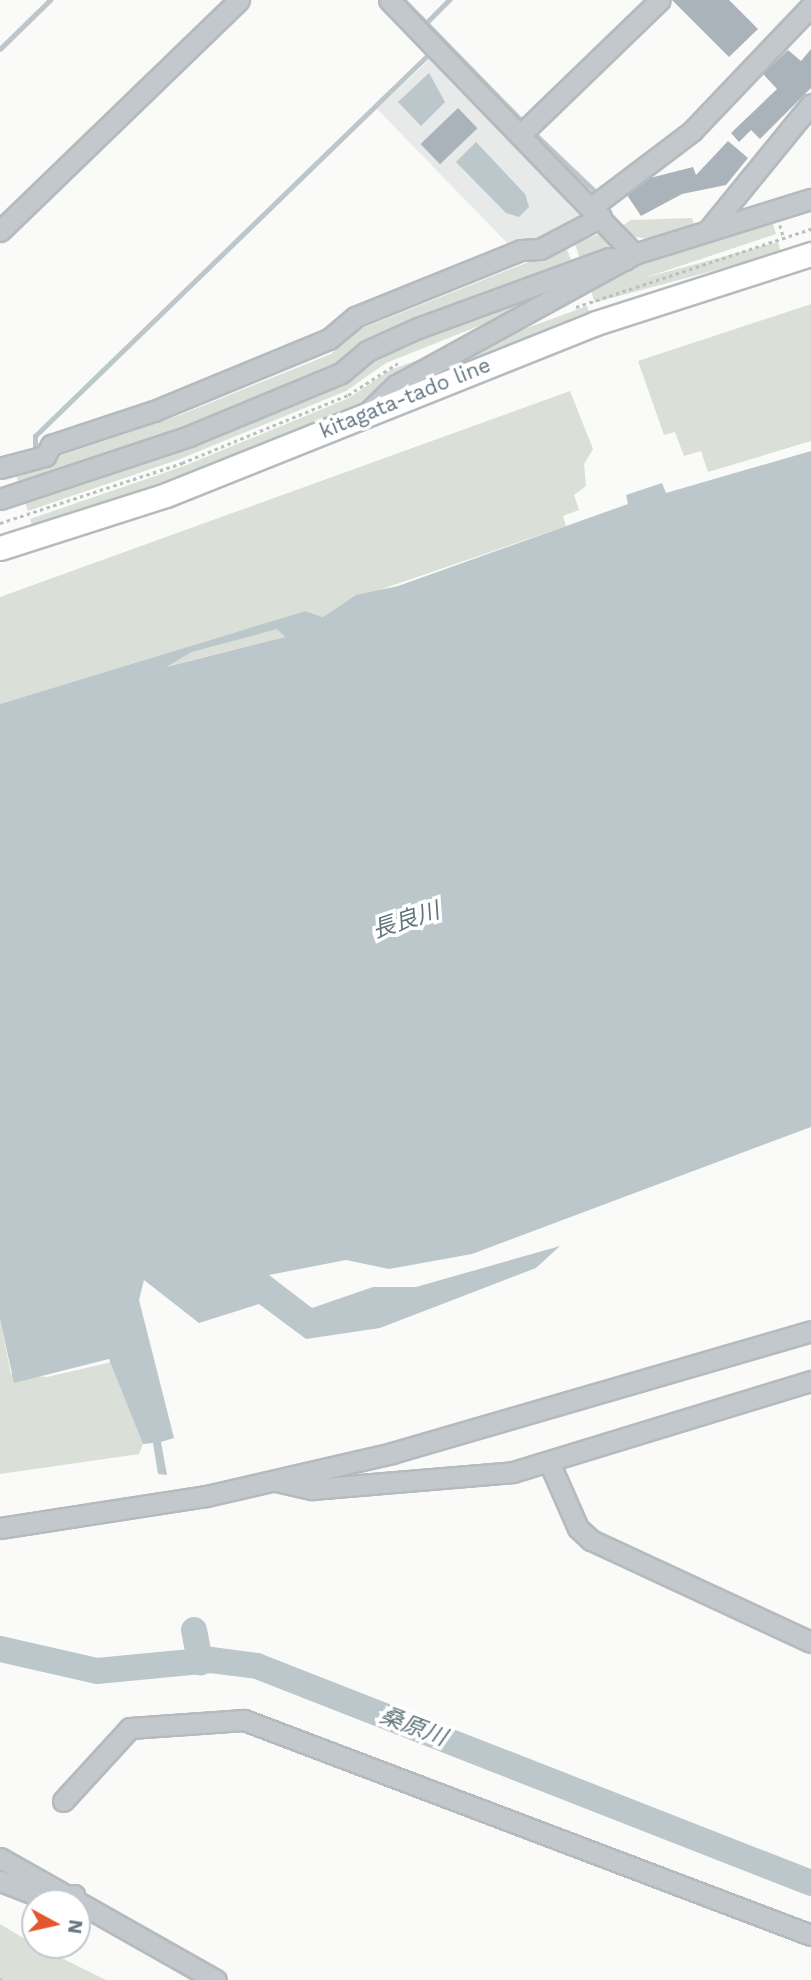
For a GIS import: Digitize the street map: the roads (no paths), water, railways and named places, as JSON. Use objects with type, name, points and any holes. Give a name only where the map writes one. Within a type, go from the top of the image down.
[{"type":"main road","name":"kitagata-tado line","points":[[0,548],[166,495],[596,323],[801,257]]},
{"type":"street","points":[[0,231],[239,0]]},
{"type":"street","points":[[389,0],[597,212],[629,257]]},
{"type":"street","points":[[520,135],[660,0]]},
{"type":"street","points":[[0,468],[45,456],[51,445],[154,411],[316,344],[355,317],[522,250],[540,249],[597,212],[692,131],[811,6]]},
{"type":"street","points":[[709,229],[811,104]]},
{"type":"street","points":[[368,412],[396,385],[629,257],[774,208],[810,200]]},
{"type":"street","points":[[0,499],[189,436],[341,373],[367,351],[418,328],[609,258],[629,257]]},
{"type":"street","points":[[0,1528],[271,1480],[447,1440],[811,1331]]},
{"type":"street","points":[[271,1480],[312,1489],[411,1477],[468,1480],[550,1462],[811,1381]]},
{"type":"street","points":[[550,1462],[578,1528],[591,1540],[811,1642]]},
{"type":"street","points":[[63,1801],[130,1728],[244,1720],[811,1935]]},
{"type":"street","points":[[0,1858],[62,1889]]},
{"type":"street","points":[[0,1881],[21,1889]]},
{"type":"street","points":[[91,1905],[216,1980]]},
{"type":"water","points":[[429,73],[445,102],[421,126],[398,102]]},
{"type":"water","points":[[476,142],[525,194],[529,207],[519,217],[506,213],[456,162]]},
{"type":"water","name":"長良川","points":[[811,451],[811,1127],[472,1254],[389,1269],[346,1260],[269,1275],[312,1308],[373,1287],[416,1287],[560,1246],[536,1268],[380,1328],[306,1339],[259,1304],[199,1323],[144,1280],[139,1300],[174,1438],[161,1442],[167,1475],[158,1474],[153,1443],[143,1444],[109,1359],[14,1383],[0,1319],[0,704],[305,611],[323,617],[356,595],[398,586],[628,504],[626,495],[662,483],[666,493]],"holes":[[[277,629],[285,637],[166,667],[192,652]]]},
{"type":"waterway","points":[[0,49],[50,0]]},
{"type":"waterway","points":[[404,0],[524,123]]},
{"type":"waterway","points":[[426,23],[449,0]]},
{"type":"waterway","points":[[35,449],[35,436],[430,53]]},
{"type":"waterway","points":[[535,134],[598,194]]},
{"type":"waterway","points":[[194,1630],[200,1662]]},
{"type":"waterway","name":"桑原川","points":[[0,1649],[97,1671],[211,1660],[257,1666],[811,1883]]}]
